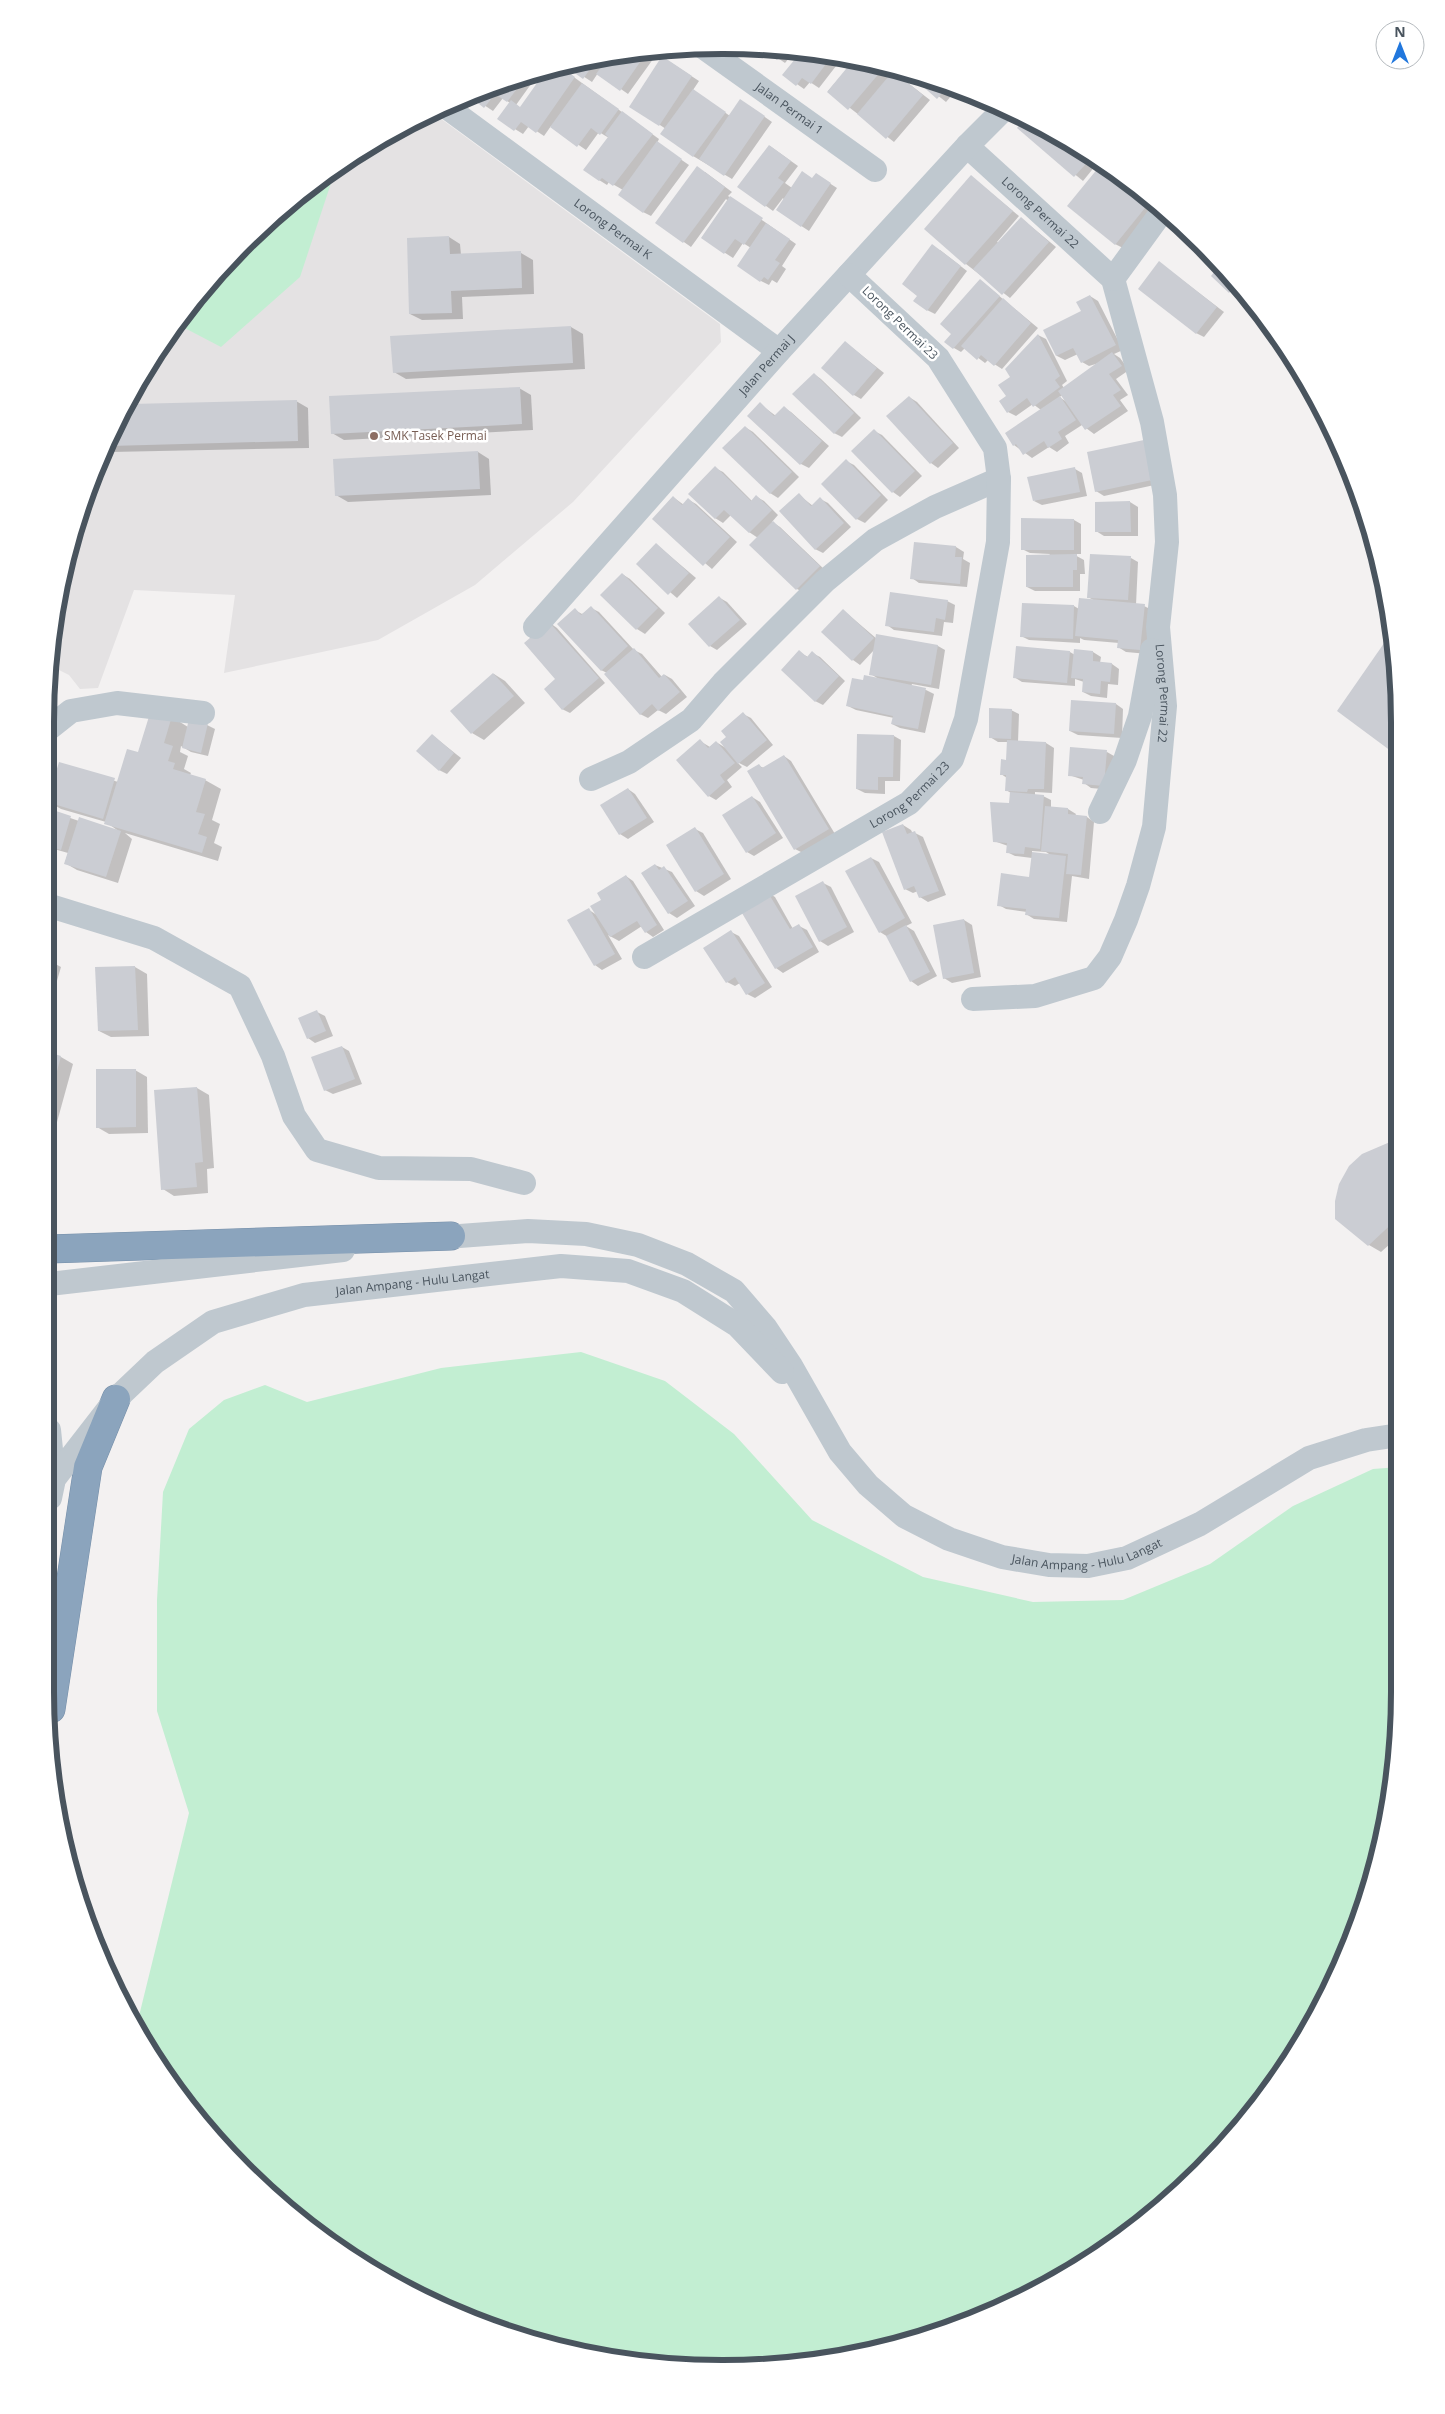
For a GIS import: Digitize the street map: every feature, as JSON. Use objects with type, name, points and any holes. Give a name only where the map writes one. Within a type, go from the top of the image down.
[{"type":"highway","points":[[54,1249],[451,1236]]},
{"type":"highway","points":[[54,1683],[88,1467],[116,1399]]},
{"type":"street","name":"Jalan Permai 1","points":[[713,54],[876,170]]},
{"type":"street","name":"Lorong Permai K","points":[[453,111],[779,352]]},
{"type":"street","name":"Jalan Permai J","points":[[535,627],[779,352],[967,146],[999,114]]},
{"type":"street","name":"Lorong Permai 22","points":[[967,146],[1113,279],[1152,422],[1165,495],[1167,542],[1158,626],[1165,706],[1154,827],[1138,886],[1126,920],[1110,957],[1094,978],[1035,996],[973,999]]},
{"type":"street","points":[[1113,279],[1159,216]]},
{"type":"street","name":"Lorong Permai 23","points":[[644,956],[909,803],[952,759],[966,719],[998,542],[999,479],[995,448],[938,358],[849,275]]},
{"type":"street","points":[[591,779],[628,762],[691,720],[723,684],[825,581],[876,540],[935,507],[999,479]]},
{"type":"street","points":[[1100,812],[1125,760],[1140,716],[1158,626]]},
{"type":"street","points":[[54,724],[71,711],[118,703],[203,713]]},
{"type":"street","points":[[54,907],[154,938],[240,986],[272,1056],[294,1116],[317,1150],[379,1168],[471,1169],[524,1183]]},
{"type":"street","name":"Jalan Ampang - Hulu Langat","points":[[54,1283],[235,1264],[451,1236],[528,1231],[586,1234],[638,1245],[688,1264],[734,1291],[765,1327],[791,1366],[840,1452],[868,1486],[904,1516],[949,1539],[1002,1557],[1050,1565],[1088,1566],[1127,1558],[1200,1524],[1309,1458],[1366,1440],[1391,1436]]},
{"type":"street","name":"Jalan Ampang - Hulu Langat","points":[[54,1485],[116,1399],[155,1362],[213,1322],[304,1296],[561,1266],[628,1271],[683,1290],[737,1325],[812,1404]]},
{"type":"shaded area","name":"SMK Tasek Permai","points":[[439,118],[720,324],[721,342],[573,502],[475,585],[378,640],[224,673],[235,595],[134,590],[98,688],[80,689],[69,675],[56,668],[59,635],[77,549],[89,508],[105,467],[143,388],[166,351],[192,315],[250,250],[315,192],[351,166],[388,143]]},
{"type":"green space","points":[[332,180],[300,277],[221,347],[183,327],[220,282],[250,250],[282,220]]},
{"type":"green space","points":[[581,1352],[665,1381],[734,1434],[812,1520],[923,1577],[1033,1602],[1123,1600],[1210,1564],[1293,1506],[1373,1469],[1391,1468],[1390,1735],[1386,1779],[1378,1822],[1356,1906],[1322,1987],[1302,2026],[1279,2063],[1253,2099],[1225,2132],[1195,2164],[1130,2222],[1094,2248],[1057,2271],[1018,2291],[937,2325],[896,2337],[810,2355],[766,2359],[679,2359],[635,2355],[549,2337],[508,2325],[427,2291],[388,2271],[351,2248],[315,2222],[282,2194],[250,2164],[192,2099],[166,2063],[138,2016],[189,1813],[157,1711],[157,1600],[163,1492],[189,1429],[224,1400],[265,1385],[307,1402],[441,1368]]},
{"type":"building","points":[[771,55],[780,56],[777,60]]},
{"type":"building","points":[[662,57],[692,76],[659,126],[629,107]]},
{"type":"building","points":[[643,58],[620,91],[596,74],[602,65]]},
{"type":"building","points":[[796,58],[827,62],[811,84],[802,78],[796,86],[782,75]]},
{"type":"building","points":[[848,66],[879,73],[848,110],[827,92]]},
{"type":"building","points":[[592,67],[583,79],[573,72]]},
{"type":"building","points":[[569,72],[575,77],[536,133],[521,122],[514,131],[497,119],[511,100],[520,107],[537,83],[535,81]]},
{"type":"building","points":[[889,75],[903,79],[923,95],[886,139],[857,114]]},
{"type":"building","points":[[582,83],[619,109],[600,135],[591,128],[577,147],[550,127]]},
{"type":"building","points":[[920,84],[943,91],[937,99]]},
{"type":"building","points":[[519,86],[507,102],[495,94]]},
{"type":"building","points":[[693,89],[726,112],[693,157],[660,134]]},
{"type":"building","points":[[495,94],[484,108],[476,101]]},
{"type":"building","points":[[740,99],[765,116],[724,176],[699,159]]},
{"type":"building","points":[[622,111],[653,134],[613,186],[602,178],[599,181],[583,170],[608,137],[605,134]]},
{"type":"building","points":[[1020,124],[1057,143],[1088,162],[1074,177],[1017,128]]},
{"type":"building","points":[[657,141],[682,159],[643,213],[618,195]]},
{"type":"building","points":[[769,145],[791,161],[778,178],[784,182],[765,207],[737,187]]},
{"type":"building","points":[[697,166],[725,187],[683,243],[655,223]]},
{"type":"building","points":[[1098,169],[1147,206],[1115,245],[1067,206]]},
{"type":"building","points":[[802,171],[812,178],[816,173],[831,183],[801,227],[776,210]]},
{"type":"building","points":[[971,175],[1013,211],[965,265],[924,229]]},
{"type":"building","points":[[730,196],[763,218],[744,245],[735,239],[724,254],[701,238]]},
{"type":"building","points":[[1021,217],[1049,242],[1002,295],[973,269]]},
{"type":"building","points":[[766,223],[790,239],[775,260],[780,263],[768,280],[764,277],[760,282],[737,266]]},
{"type":"building","points":[[449,236],[450,254],[521,251],[522,288],[451,291],[452,313],[409,314],[407,238]]},
{"type":"building","points":[[932,244],[961,266],[927,311],[913,301],[917,296],[902,284]]},
{"type":"building","points":[[1159,261],[1217,307],[1196,334],[1138,289]]},
{"type":"building","points":[[1215,271],[1232,290],[1229,293],[1211,276]]},
{"type":"building","points":[[980,279],[1000,296],[953,349],[944,342],[951,334],[940,324]]},
{"type":"building","points":[[1090,295],[1116,345],[1081,363],[1073,348],[1056,356],[1043,330],[1081,311],[1076,302]]},
{"type":"building","points":[[1003,298],[1031,323],[994,366],[981,355],[977,360],[961,346]]},
{"type":"building","points":[[571,326],[573,363],[393,373],[390,336]]},
{"type":"building","points":[[1038,334],[1060,376],[1055,380],[1060,387],[1033,407],[1027,398],[1007,413],[999,401],[1006,396],[998,385],[1010,377],[1005,369]]},
{"type":"building","points":[[845,341],[877,368],[853,396],[821,368]]},
{"type":"building","points":[[1112,352],[1122,366],[1109,374],[1121,390],[1113,395],[1121,406],[1085,430],[1058,391]]},
{"type":"building","points":[[814,373],[854,413],[834,434],[792,394]]},
{"type":"building","points":[[520,387],[522,424],[331,434],[329,396]]},
{"type":"building","points":[[909,396],[953,443],[930,464],[886,416]]},
{"type":"building","points":[[1060,396],[1076,420],[1058,432],[1062,439],[1048,448],[1044,441],[1023,455],[1016,444],[1013,446],[1005,433]]},
{"type":"building","points":[[297,400],[298,441],[115,446],[135,404]]},
{"type":"building","points":[[760,402],[774,416],[784,406],[822,441],[800,465],[747,416]]},
{"type":"building","points":[[745,426],[792,472],[770,494],[722,448]]},
{"type":"building","points":[[874,429],[915,471],[892,493],[851,451]]},
{"type":"building","points":[[1144,440],[1152,480],[1095,492],[1087,452]]},
{"type":"building","points":[[478,451],[480,489],[335,496],[333,459]]},
{"type":"building","points":[[846,459],[881,495],[856,520],[821,484]]},
{"type":"building","points":[[715,466],[751,501],[756,495],[772,510],[749,533],[724,510],[715,519],[688,494]]},
{"type":"building","points":[[1075,467],[1080,492],[1033,501],[1027,477]]},
{"type":"building","points":[[799,493],[811,506],[820,497],[844,523],[815,550],[779,511]]},
{"type":"building","points":[[673,496],[682,505],[688,498],[730,537],[703,566],[652,519]]},
{"type":"building","points":[[1130,501],[1131,532],[1095,532],[1095,502]]},
{"type":"building","points":[[1021,518],[1074,519],[1074,550],[1021,550]]},
{"type":"building","points":[[773,521],[820,566],[796,590],[749,545]]},
{"type":"building","points":[[914,542],[956,546],[955,557],[962,557],[960,584],[910,579]]},
{"type":"building","points":[[656,543],[689,573],[668,595],[636,564]]},
{"type":"building","points":[[1077,554],[1077,570],[1073,570],[1073,587],[1026,587],[1026,555]]},
{"type":"building","points":[[1090,554],[1131,556],[1128,600],[1087,598]]},
{"type":"building","points":[[622,573],[658,608],[636,630],[600,595]]},
{"type":"building","points":[[890,592],[948,600],[945,620],[936,618],[934,632],[885,626]]},
{"type":"building","points":[[719,596],[740,620],[709,647],[688,624]]},
{"type":"building","points":[[1079,598],[1145,604],[1140,650],[1117,648],[1118,640],[1075,636]]},
{"type":"building","points":[[1022,603],[1074,605],[1073,639],[1020,637]]},
{"type":"building","points":[[591,606],[628,646],[601,671],[557,624],[575,608],[581,615]]},
{"type":"building","points":[[843,609],[874,638],[852,661],[821,632]]},
{"type":"building","points":[[549,622],[599,678],[562,710],[544,689],[555,679],[524,643]]},
{"type":"building","points":[[876,634],[938,645],[931,685],[869,675]]},
{"type":"building","points":[[1386,640],[1390,679],[1391,751],[1337,711]]},
{"type":"building","points":[[1016,646],[1070,651],[1067,683],[1013,678]]},
{"type":"building","points":[[634,648],[659,678],[664,674],[680,692],[658,711],[652,704],[640,715],[604,674]]},
{"type":"building","points":[[1074,649],[1093,651],[1093,661],[1112,663],[1110,682],[1101,681],[1100,694],[1082,692],[1083,679],[1071,678]]},
{"type":"building","points":[[799,650],[807,657],[812,651],[839,676],[815,702],[781,670]]},
{"type":"building","points":[[493,673],[514,696],[471,734],[450,711]]},
{"type":"building","points":[[864,675],[926,688],[918,729],[891,724],[893,716],[846,706],[852,678],[863,680]]},
{"type":"building","points":[[1071,700],[1116,703],[1114,734],[1069,731]]},
{"type":"building","points":[[989,708],[1012,709],[1011,739],[989,738]]},
{"type":"building","points":[[151,710],[172,716],[164,743],[173,746],[168,761],[175,763],[173,769],[206,779],[196,812],[205,814],[198,834],[207,837],[202,853],[104,824],[127,749],[138,752]]},
{"type":"building","points":[[743,712],[767,740],[738,764],[720,742],[726,737],[721,731]]},
{"type":"building","points":[[189,719],[208,723],[201,753],[182,748]]},
{"type":"building","points":[[432,734],[454,753],[439,771],[416,751]]},
{"type":"building","points":[[857,734],[894,735],[893,777],[878,777],[878,790],[856,789]]},
{"type":"building","points":[[700,739],[708,748],[716,741],[735,763],[720,775],[725,782],[708,797],[676,760]]},
{"type":"building","points":[[1007,740],[1046,742],[1044,789],[1028,789],[1027,792],[1005,791],[1006,775],[1000,775],[1001,759],[1006,760]]},
{"type":"building","points":[[1070,747],[1107,750],[1104,786],[1082,784],[1083,777],[1068,776]]},
{"type":"building","points":[[784,755],[829,829],[794,850],[747,771],[759,764],[762,768]]},
{"type":"building","points":[[59,762],[115,778],[103,819],[54,804],[54,779]]},
{"type":"building","points":[[628,788],[647,818],[619,835],[600,805]]},
{"type":"building","points":[[1010,792],[1044,795],[1040,849],[1025,847],[1024,854],[1006,853],[1007,843],[993,842],[990,802],[1009,803]]},
{"type":"building","points":[[752,796],[776,833],[746,853],[722,815]]},
{"type":"building","points":[[1045,806],[1068,808],[1068,814],[1087,816],[1081,875],[1066,874],[1068,854],[1041,851]]},
{"type":"building","points":[[54,810],[71,816],[61,850],[54,848]]},
{"type":"building","points":[[79,817],[121,831],[106,877],[64,864]]},
{"type":"building","points":[[903,824],[907,834],[915,831],[939,891],[919,898],[914,886],[904,890],[882,832]]},
{"type":"building","points":[[695,827],[724,874],[695,892],[666,845]]},
{"type":"building","points":[[1032,852],[1066,856],[1059,918],[1025,915],[1026,909],[997,906],[1001,873],[1029,877]]},
{"type":"building","points":[[871,857],[905,918],[879,933],[845,871]]},
{"type":"building","points":[[655,864],[659,870],[664,866],[688,901],[668,914],[641,873]]},
{"type":"building","points":[[626,875],[657,925],[645,933],[637,921],[610,937],[590,906],[601,900],[597,893]]},
{"type":"building","points":[[823,881],[847,927],[819,942],[795,896]]},
{"type":"building","points":[[767,891],[790,929],[799,924],[813,947],[775,969],[739,908]]},
{"type":"building","points":[[589,908],[615,954],[594,966],[567,920]]},
{"type":"building","points":[[964,919],[974,973],[943,979],[933,925]]},
{"type":"building","points":[[906,925],[930,972],[910,982],[886,936]]},
{"type":"building","points":[[731,930],[765,983],[746,995],[735,977],[726,983],[703,948]]},
{"type":"building","points":[[135,966],[138,1030],[98,1031],[95,967]]},
{"type":"building","points":[[317,1010],[326,1031],[307,1039],[298,1018]]},
{"type":"building","points":[[342,1046],[355,1079],[324,1091],[311,1057]]},
{"type":"building","points":[[54,1054],[61,1056],[54,1083]]},
{"type":"building","points":[[96,1069],[136,1069],[136,1127],[96,1128]]},
{"type":"building","points":[[197,1087],[203,1162],[195,1163],[197,1187],[161,1190],[154,1090]]},
{"type":"building","points":[[1391,1142],[1391,1224],[1368,1246],[1335,1219],[1335,1201],[1339,1184],[1349,1166],[1362,1154]]},
{"type":"place","name":"SMK Tasek Permai","points":[[374,436]]}]
